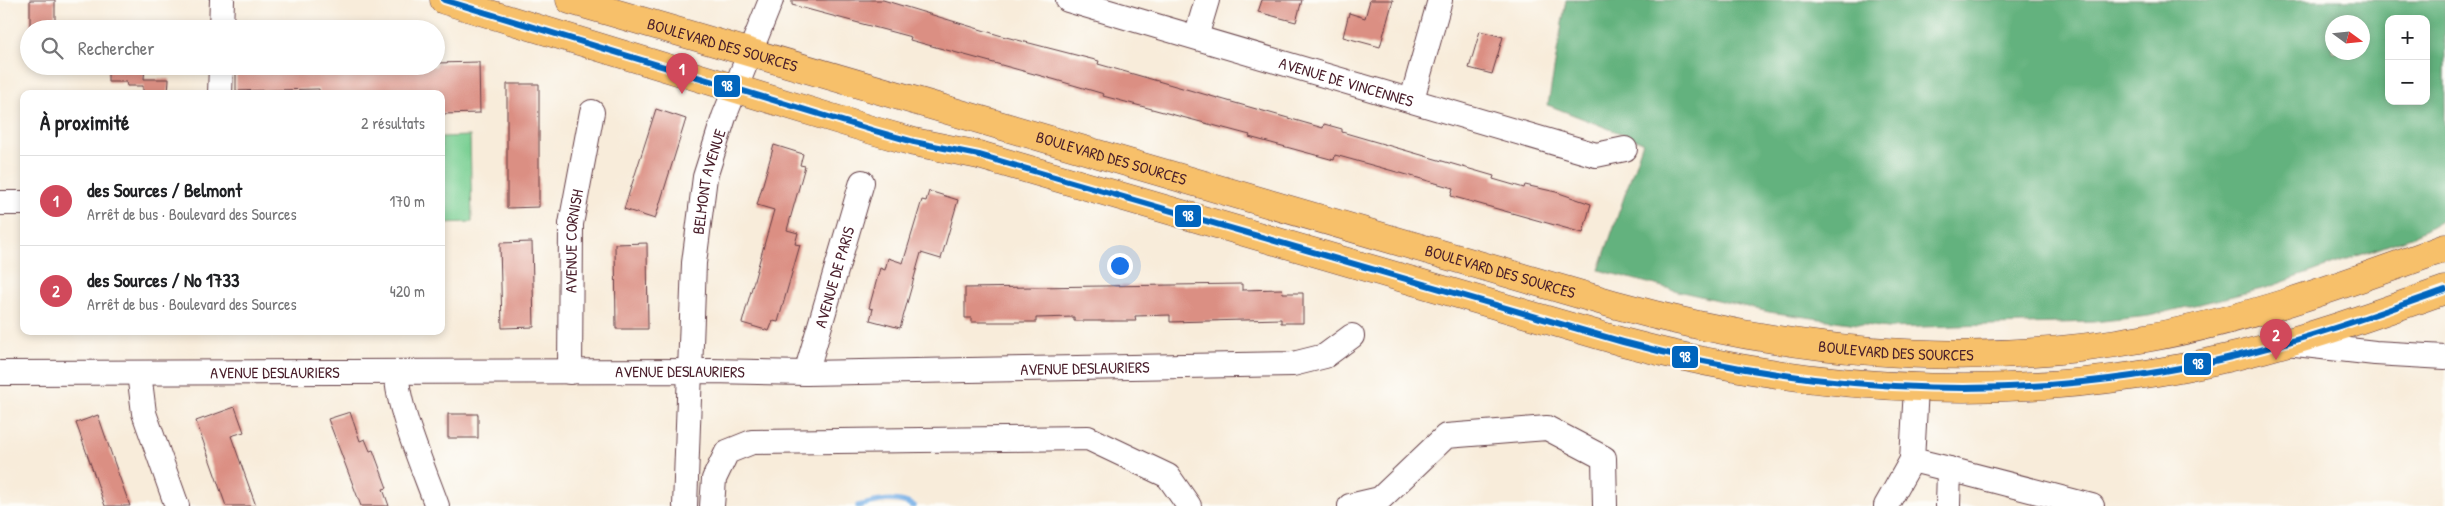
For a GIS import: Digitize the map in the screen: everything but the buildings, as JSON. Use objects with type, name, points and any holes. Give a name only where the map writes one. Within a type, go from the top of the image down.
[{"type":"main road","name":"BOULEVARD DES SOURCES","points":[[444,0],[914,142],[980,155],[1658,351],[1703,362],[1776,374],[1916,388],[1998,388],[2096,381],[2190,365],[2286,343],[2445,290]]},
{"type":"main road","name":"BOULEVARD DES SOURCES","points":[[570,0],[1621,306],[1737,334],[1805,345],[1878,352],[1951,354],[2041,351],[2126,342],[2217,322],[2328,288],[2445,248]]},
{"type":"street","points":[[221,20],[222,0]]},
{"type":"street","name":"BELMONT AVENUE","points":[[685,506],[694,263],[705,177],[724,117],[771,0]]},
{"type":"street","name":"AVENUE DE VINCENNES","points":[[1068,0],[1412,99],[1596,155],[1625,149]]},
{"type":"street","points":[[1196,37],[1207,0]]},
{"type":"street","points":[[1412,99],[1440,0]]},
{"type":"street","points":[[220,90],[221,75]]},
{"type":"street","name":"AVENUE CORNISH","points":[[570,372],[572,224],[592,112]]},
{"type":"street","name":"AVENUE DE PARIS","points":[[806,373],[862,182]]},
{"type":"street","points":[[0,203],[20,203]]},
{"type":"street","name":"AVENUE DESLAURIERS","points":[[0,373],[806,373],[1293,364],[1325,356],[1352,336]]},
{"type":"street","points":[[2286,343],[2376,353],[2445,357]]},
{"type":"street","points":[[139,373],[144,413],[177,506]]},
{"type":"street","points":[[397,373],[405,415],[437,506]]},
{"type":"street","points":[[1886,506],[1912,460],[1916,388]]},
{"type":"street","points":[[1350,506],[1380,500],[1446,436],[1547,428],[1604,458],[1605,506]]},
{"type":"street","points":[[712,506],[714,479],[727,452],[752,442],[1088,438],[1168,476],[1189,506]]},
{"type":"street","points":[[1912,460],[2092,506]]},
{"type":"street","points":[[1948,506],[1949,469]]},
{"type":"green space","points":[[1566,0],[2445,0],[2445,218],[2414,236],[2266,288],[2149,316],[2093,322],[1887,328],[1769,312],[1599,270],[1643,142],[1548,105]]},
{"type":"green space","points":[[470,136],[472,222],[445,223],[445,137]]},
{"type":"waterway","points":[[858,506],[893,500],[914,506]]},
{"type":"transit line","name":"98","points":[[444,0],[875,131],[914,142],[979,155],[1623,342],[1699,360],[1776,374],[1853,383],[1931,388],[2009,387],[2086,382],[2163,371],[2240,355],[2369,317],[2445,290]]},
{"type":"place","name":"des Sources / Belmont","points":[[682,94]]},
{"type":"place","name":"des Sources / No 1733","points":[[2276,360]]}]
